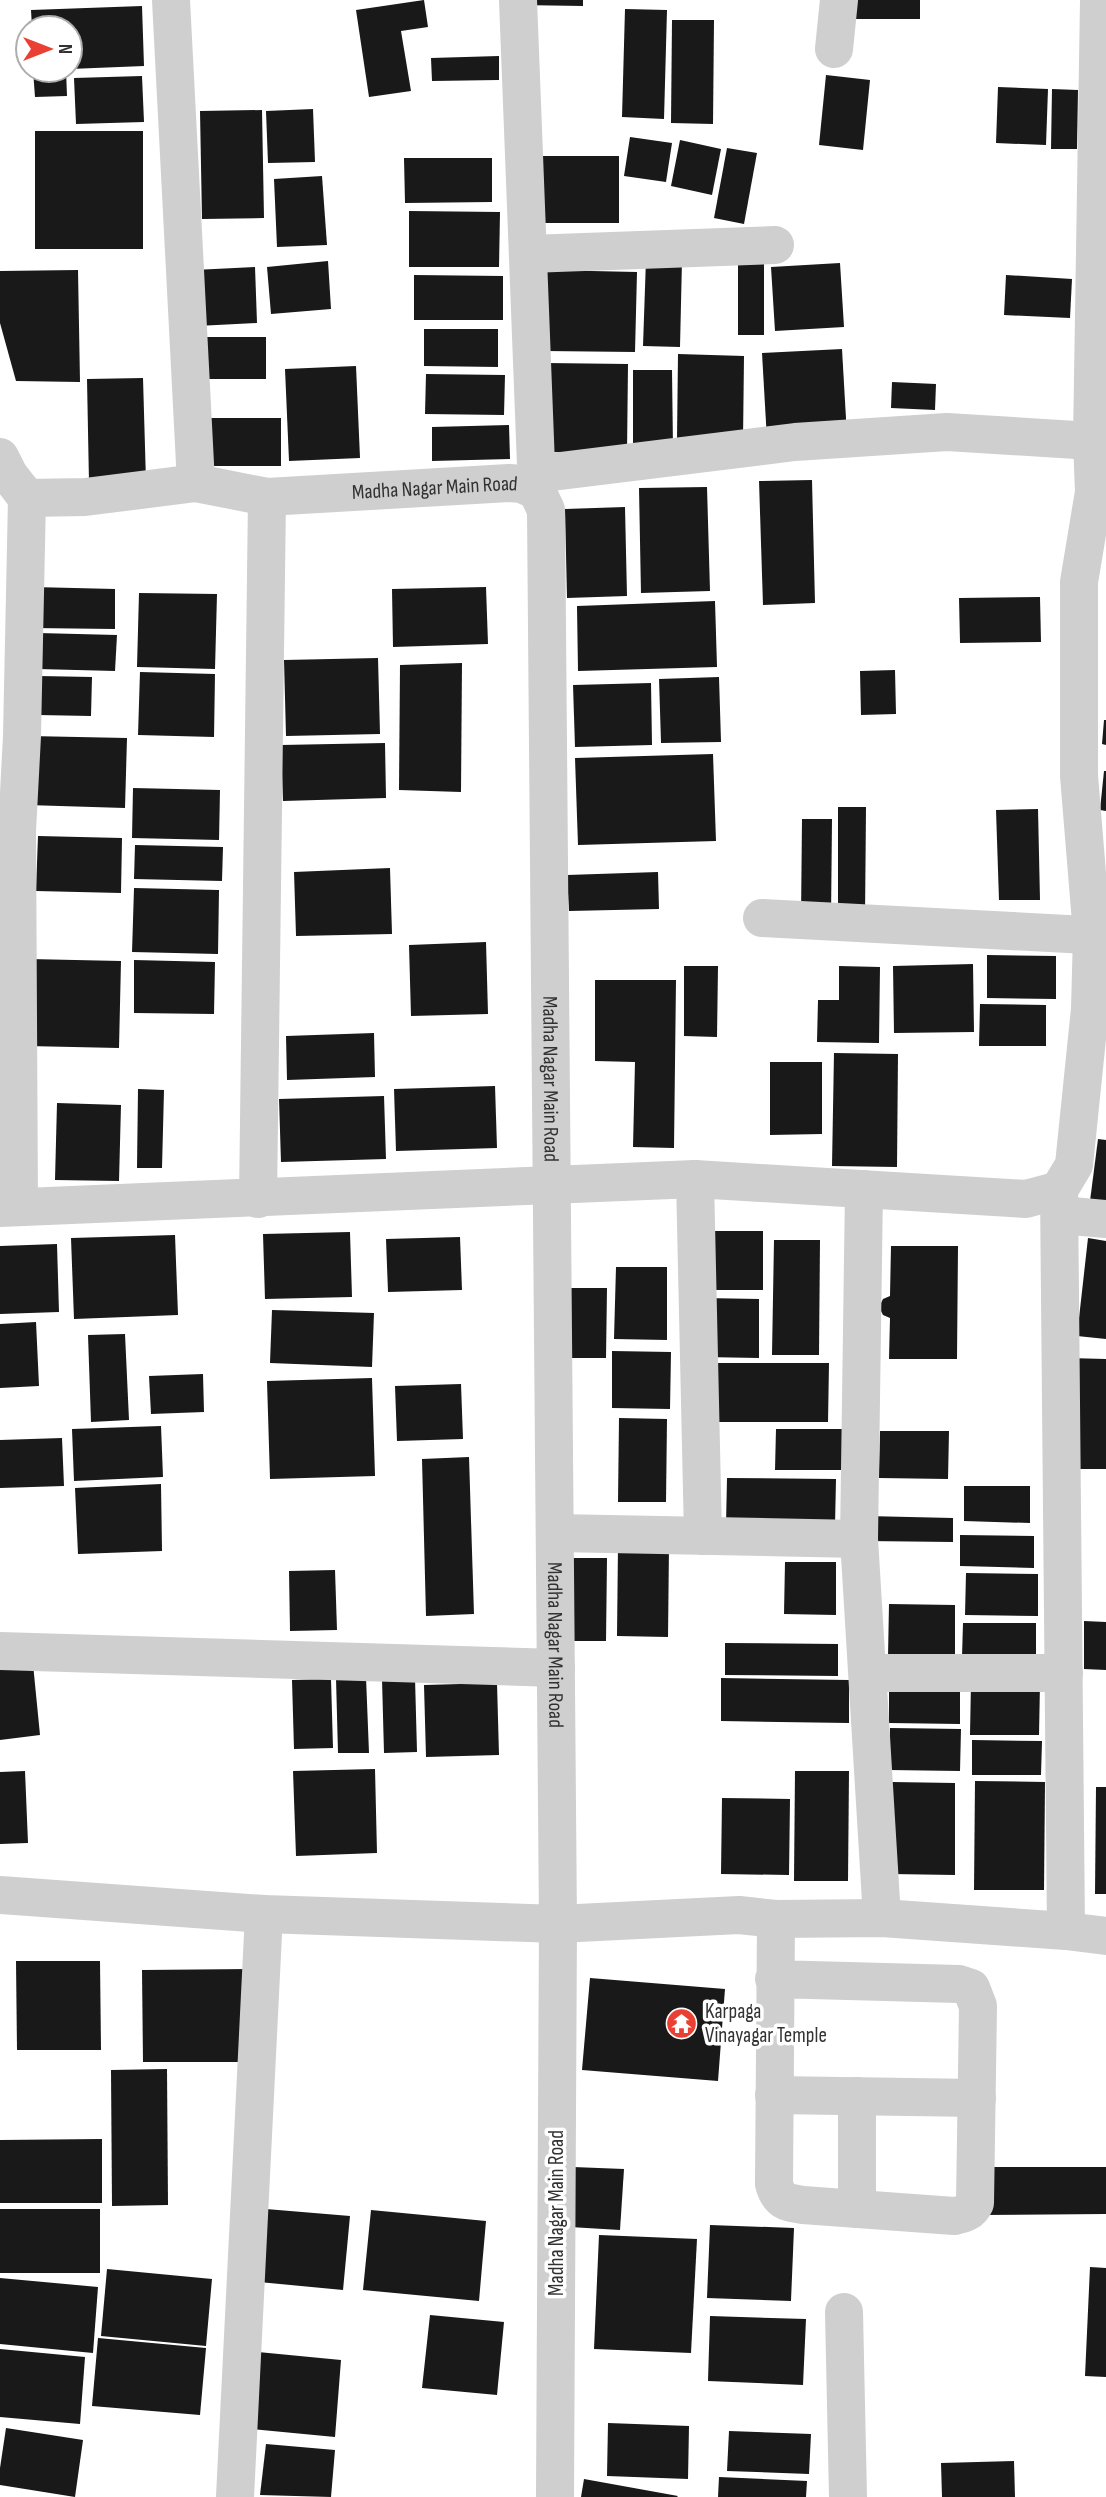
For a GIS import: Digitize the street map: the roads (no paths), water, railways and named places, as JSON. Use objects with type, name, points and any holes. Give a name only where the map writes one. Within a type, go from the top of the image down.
[{"type":"street","points":[[171,0],[196,483]]},
{"type":"street","points":[[518,0],[537,482],[795,442],[947,432],[1092,441]]},
{"type":"street","points":[[834,49],[839,0]]},
{"type":"street","points":[[1066,1931],[1060,1203],[1074,1165],[1099,935],[1079,776],[1079,582],[1094,492],[1092,441],[1099,0]]},
{"type":"street","points":[[530,254],[775,245]]},
{"type":"street","points":[[0,457],[9,475],[18,512],[22,736],[8,946],[9,1207],[258,1199],[695,1179],[1026,1199],[1060,1203],[1106,1219]]},
{"type":"street","name":"Madha Nagar Main Road","points":[[18,512],[85,497],[196,483],[267,497],[537,482],[547,510],[558,1924],[555,2497]]},
{"type":"street","points":[[258,1199],[267,497]]},
{"type":"street","points":[[762,918],[1099,935]]},
{"type":"street","points":[[695,1179],[703,1536]]},
{"type":"street","points":[[864,1189],[859,1539],[882,1919]]},
{"type":"street","points":[[556,1533],[859,1539]]},
{"type":"street","points":[[0,1651],[556,1668]]},
{"type":"street","points":[[868,1673],[1064,1673]]},
{"type":"street","points":[[1,1902],[558,1924],[739,1915],[776,1919],[882,1919],[1106,1936]]},
{"type":"street","points":[[235,2497],[264,1914]]},
{"type":"street","points":[[774,1979],[958,1984],[971,1988],[978,2006],[973,2208],[954,2216],[783,2202],[778,2196],[774,2184],[774,1979],[776,1919]]},
{"type":"street","points":[[774,2095],[977,2098]]},
{"type":"street","points":[[857,2096],[857,2208]]},
{"type":"street","points":[[844,2312],[848,2497]]},
{"type":"place","name":"Karpaga Vinayagar Temple","points":[[682,2023]]}]
